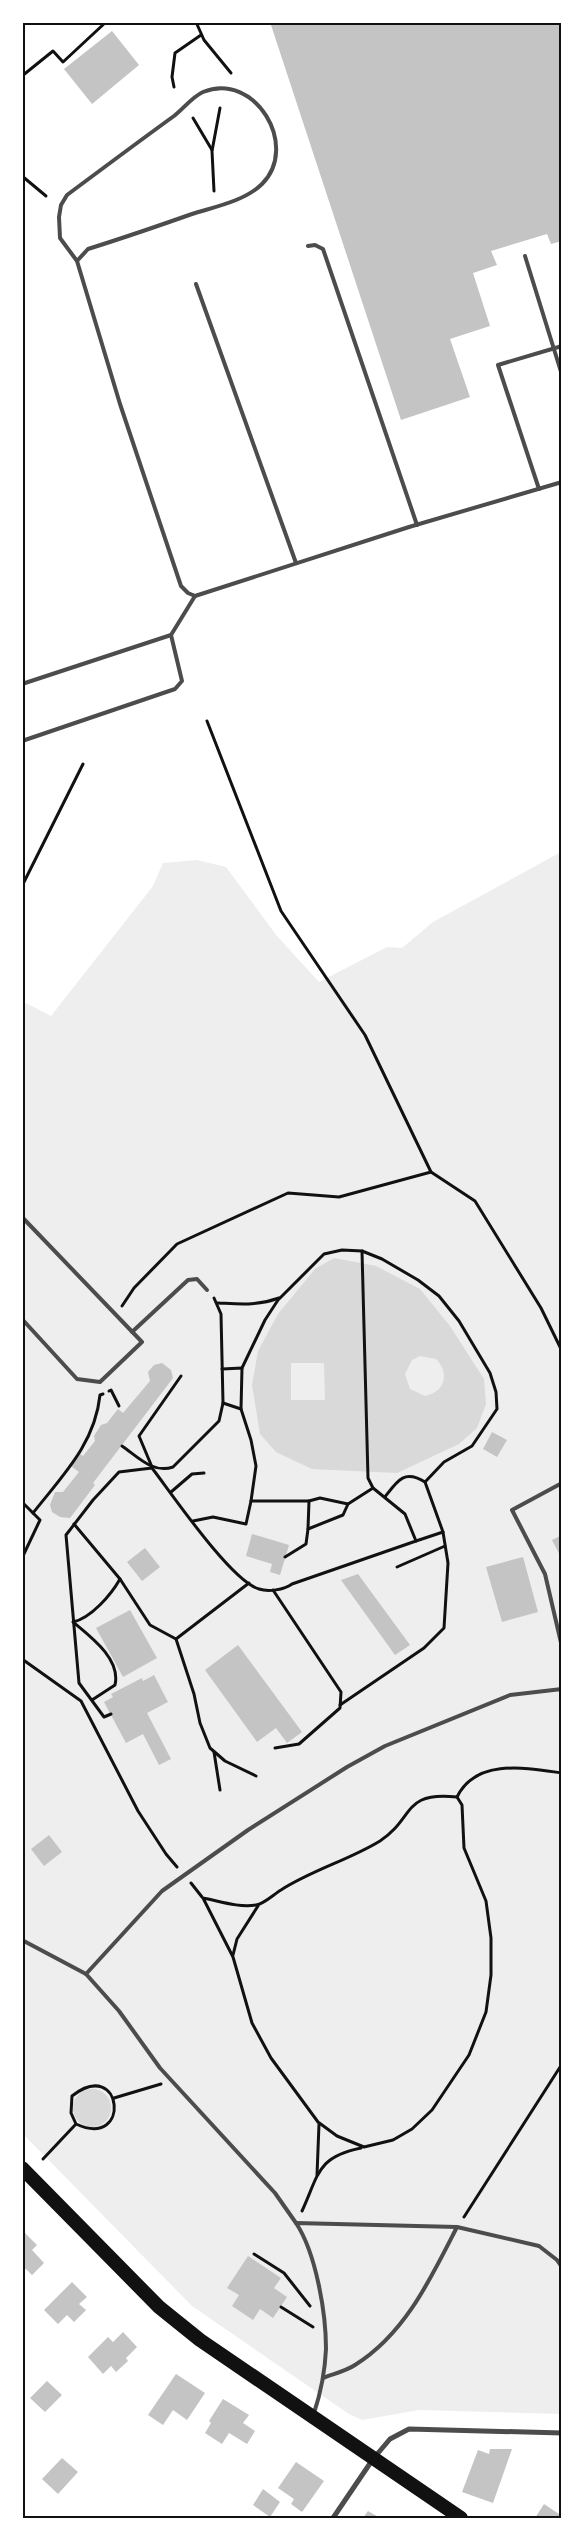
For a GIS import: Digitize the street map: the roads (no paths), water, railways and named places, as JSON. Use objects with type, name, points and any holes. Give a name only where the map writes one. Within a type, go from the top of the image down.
[{"type":"highway","points":[[24,2172],[159,2307],[200,2340],[461,2518]]},
{"type":"street","points":[[333,2518],[373,2459],[393,2436],[409,2429],[562,2433]]},
{"type":"lane","points":[[76,261],[88,249],[208,209],[256,190],[270,173],[276,146],[270,123],[259,103],[242,94],[226,89],[202,92],[181,111],[66,195],[61,205],[59,217],[60,238],[76,261],[120,404],[181,586],[188,593],[195,596]]},
{"type":"lane","points":[[308,246],[315,245],[322,249],[417,525]]},
{"type":"lane","points":[[525,256],[562,375]]},
{"type":"lane","points":[[196,284],[296,563]]},
{"type":"lane","points":[[539,489],[498,365],[562,346]]},
{"type":"lane","points":[[22,684],[171,635],[195,596],[417,525],[562,482]]},
{"type":"lane","points":[[22,741],[175,689],[182,680],[171,635]]},
{"type":"lane","points":[[22,1217],[142,1342],[100,1382],[77,1379],[22,1319]]},
{"type":"lane","points":[[132,1332],[188,1280],[197,1279],[207,1290]]},
{"type":"lane","points":[[562,1483],[512,1510],[545,1574],[562,1647]]},
{"type":"lane","points":[[86,1974],[162,1891],[248,1830],[384,1746],[510,1695],[562,1689]]},
{"type":"lane","points":[[22,1940],[86,1974],[119,2011],[171,2080],[275,2193],[303,2233],[313,2262],[326,2348],[323,2378],[313,2418]]},
{"type":"lane","points":[[296,2223],[458,2227],[539,2246],[557,2260],[562,2267]]},
{"type":"lane","points":[[323,2378],[354,2366],[386,2342],[424,2292],[458,2227]]}]
